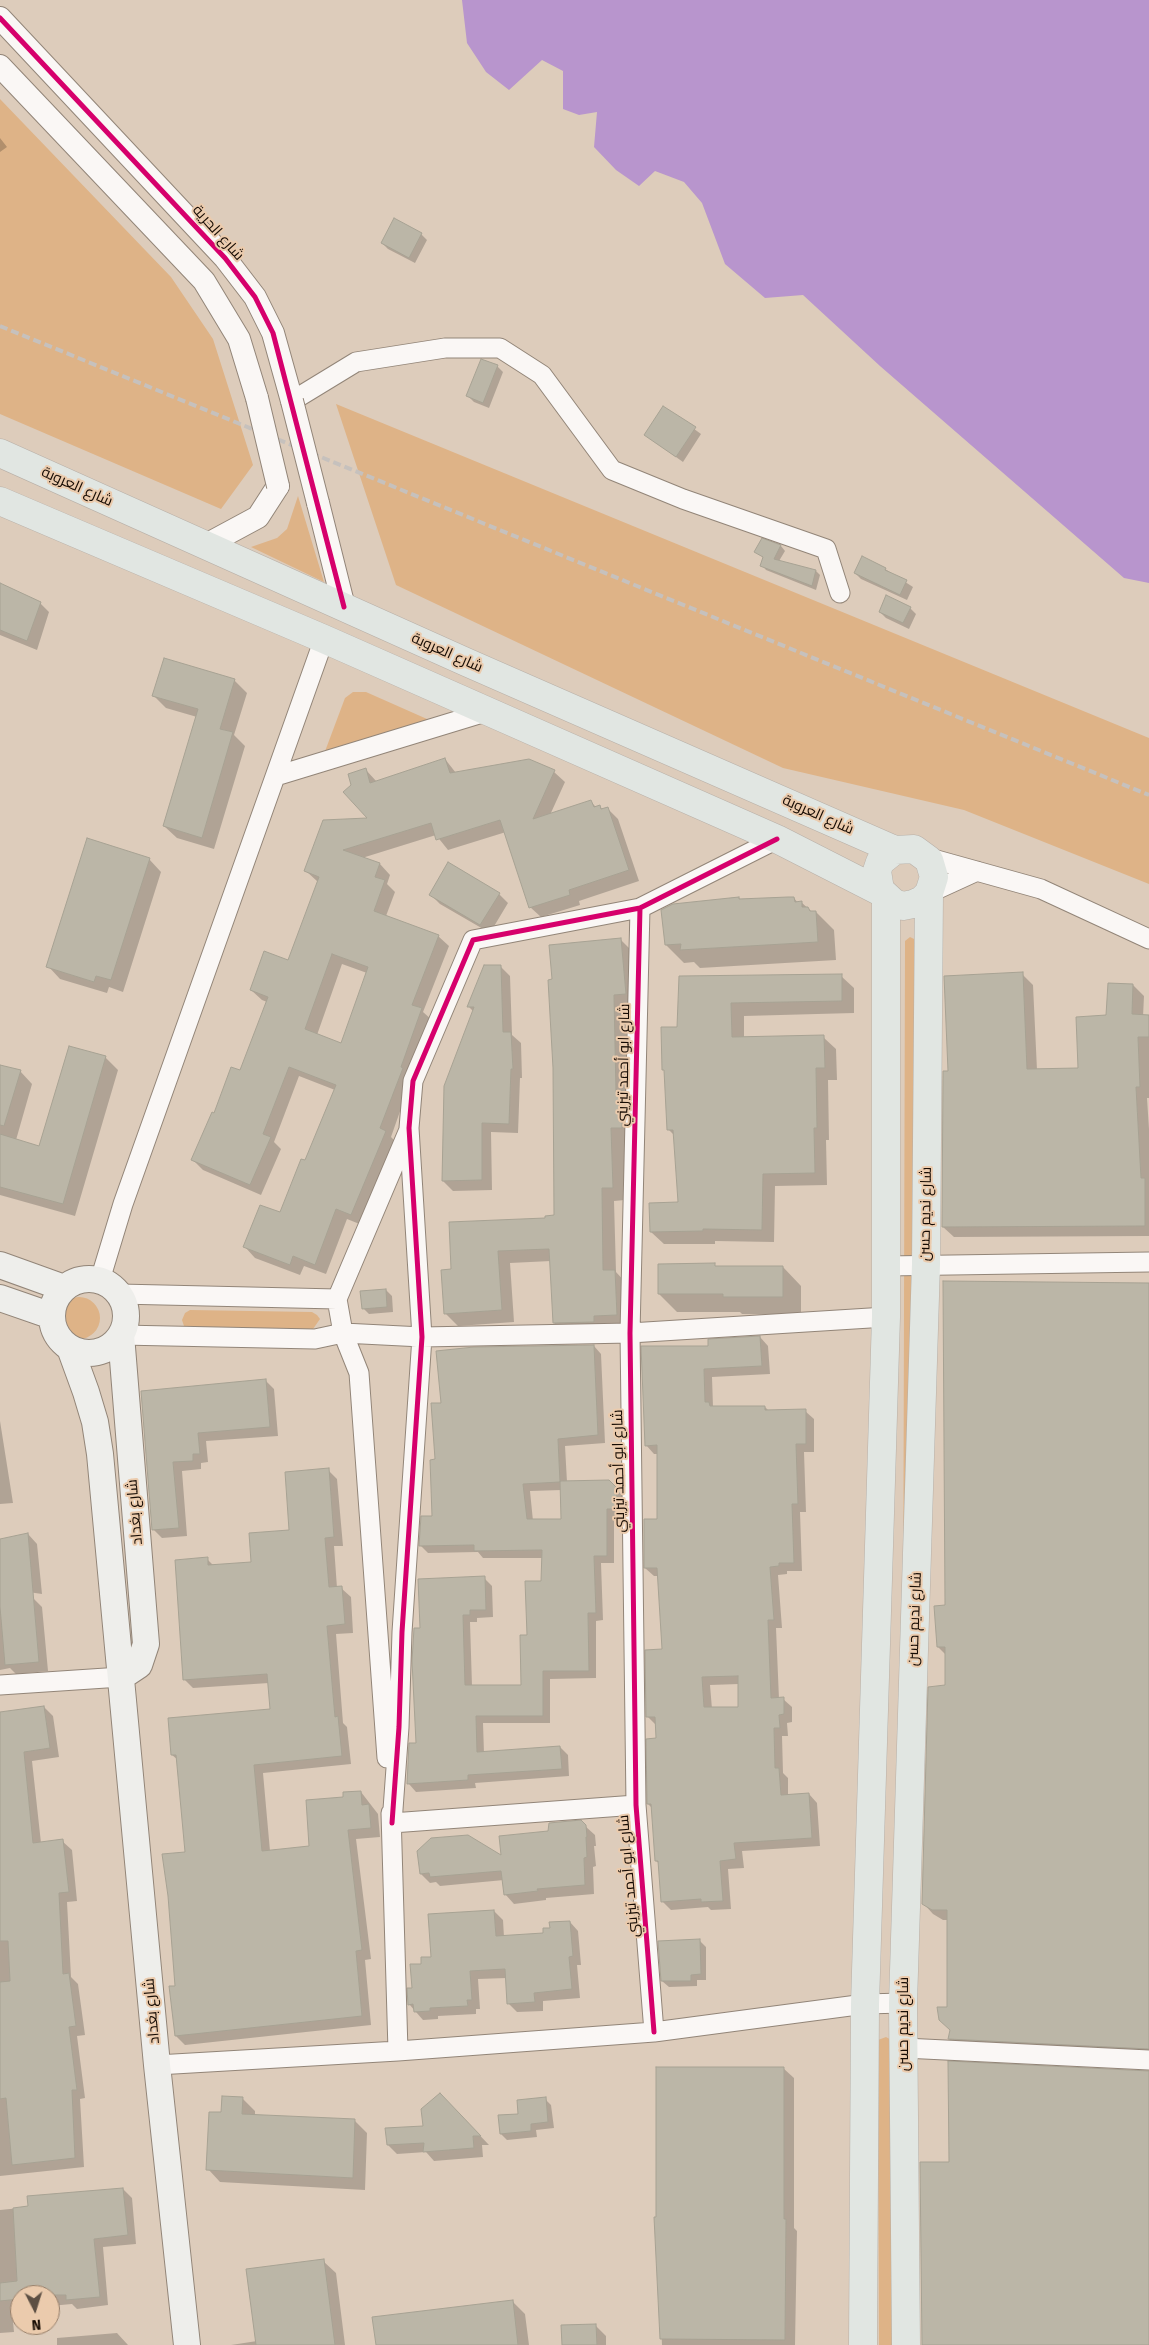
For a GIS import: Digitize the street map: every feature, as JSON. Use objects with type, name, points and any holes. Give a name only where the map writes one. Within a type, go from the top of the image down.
[{"type":"main road","name":"شارع العروبة","points":[[0,453],[895,850],[914,849],[926,857]]},
{"type":"main road","points":[[0,501],[324,639],[778,839],[884,895],[894,903],[904,906],[922,900],[929,893],[934,876],[933,868],[926,857]]},
{"type":"main road","points":[[864,2345],[865,2004],[886,1317],[884,895],[877,881],[877,871],[880,862],[895,850]]},
{"type":"main road","name":"شارع نديم حسن","points":[[906,2345],[903,2003],[926,1264],[929,893]]},
{"type":"main road","points":[[0,1264],[64,1288]]},
{"type":"main road","points":[[81,1280],[110,1287],[124,1304],[126,1314],[121,1335],[104,1350],[81,1353],[70,1348],[56,1335],[52,1316],[57,1296],[64,1288],[81,1280]]},
{"type":"main road","points":[[0,1298],[52,1316]]},
{"type":"main road","name":"شارع بغداد","points":[[121,1335],[146,1644],[139,1665],[121,1677]]},
{"type":"main road","name":"شارع بغداد","points":[[70,1348],[88,1399],[100,1454],[157,2065],[187,2345]]},
{"type":"street","name":"شارع الحرية","points":[[0,18],[225,258],[255,297],[273,333],[344,607]]},
{"type":"street","points":[[0,66],[204,281],[239,339],[257,398],[278,486],[258,517],[206,545]]},
{"type":"street","points":[[292,401],[356,362],[445,348],[500,348],[542,375],[612,470],[683,499],[826,548],[840,593]]},
{"type":"street","points":[[324,639],[123,1204],[110,1287],[337,1299]]},
{"type":"street","points":[[276,776],[489,711]]},
{"type":"street","points":[[392,1823],[399,1727],[402,1632],[422,1337],[409,1128],[413,1081],[473,940],[640,908],[778,839]]},
{"type":"street","points":[[926,857],[1040,889],[1149,939]]},
{"type":"street","points":[[929,893],[977,871]]},
{"type":"street","name":"شارع ابو أحمد تيزيني","points":[[640,908],[630,1333],[636,1805],[654,2032]]},
{"type":"street","points":[[398,2051],[392,1823],[359,1373],[343,1333],[337,1299],[409,1128]]},
{"type":"street","points":[[886,1266],[1149,1262]]},
{"type":"street","points":[[121,1335],[315,1339],[343,1333],[422,1337],[630,1333],[886,1317]]},
{"type":"street","points":[[0,1685],[121,1677]]},
{"type":"street","points":[[392,1823],[636,1805]]},
{"type":"street","points":[[157,2065],[398,2051],[654,2032],[865,2004],[903,2003]]},
{"type":"street","points":[[904,2048],[1149,2060]]},
{"type":"shaded area","points":[[462,0],[1149,0],[1149,583],[1124,578],[880,366],[803,295],[765,298],[725,264],[702,203],[684,182],[655,171],[639,186],[616,170],[594,147],[597,112],[579,115],[563,109],[563,71],[542,60],[509,90],[486,72],[467,43]]},
{"type":"shaded area","points":[[0,99],[171,277],[213,339],[253,465],[221,509],[0,414]]},
{"type":"shaded area","points":[[336,404],[1149,738],[1149,884],[964,810],[783,768],[396,585]]},
{"type":"shaded area","points":[[298,496],[324,582],[251,547],[277,538],[287,529]]},
{"type":"shaded area","points":[[353,692],[366,692],[436,723],[324,754],[345,698]]},
{"type":"shaded area","points":[[910,937],[914,939],[917,948],[917,1045],[903,1671],[905,941]]},
{"type":"shaded area","points":[[83,1297],[91,1300],[97,1306],[100,1318],[97,1330],[91,1336],[75,1339],[67,1336],[61,1330],[58,1314],[61,1306],[67,1300]]},
{"type":"shaded area","points":[[190,1310],[312,1312],[320,1319],[313,1329],[188,1329],[184,1326],[182,1320],[185,1313]]},
{"type":"shaded area","points":[[886,2037],[893,2041],[894,2345],[879,2345],[878,2040]]},
{"type":"building","points":[[394,218],[422,233],[409,258],[381,243]]},
{"type":"building","points":[[481,359],[498,365],[483,403],[466,396]]},
{"type":"building","points":[[663,406],[696,427],[676,457],[644,435]]},
{"type":"building","points":[[762,538],[781,545],[774,559],[816,570],[812,586],[760,566],[763,557],[754,552]]},
{"type":"building","points":[[862,556],[886,568],[885,570],[907,580],[900,595],[854,573]]},
{"type":"building","points":[[0,583],[41,602],[27,641],[0,630]]},
{"type":"building","points":[[886,595],[911,607],[903,623],[879,612]]},
{"type":"building","points":[[164,658],[235,679],[220,729],[233,732],[202,838],[163,826],[198,709],[152,696]]},
{"type":"building","points":[[445,758],[450,773],[529,759],[555,770],[533,819],[591,800],[594,807],[600,805],[601,809],[608,807],[629,870],[569,890],[570,895],[529,908],[500,820],[436,840],[431,823],[343,850],[380,863],[375,877],[385,880],[374,911],[439,935],[412,1005],[422,1008],[401,1067],[403,1068],[380,1128],[386,1131],[351,1215],[336,1209],[315,1265],[293,1256],[290,1265],[243,1247],[260,1205],[280,1212],[301,1159],[305,1160],[336,1085],[289,1067],[263,1134],[271,1137],[250,1185],[191,1160],[212,1112],[214,1113],[231,1067],[240,1070],[268,997],[250,990],[264,951],[288,960],[319,877],[304,871],[323,820],[367,818],[343,792],[351,785],[348,774],[366,768],[370,783]],"holes":[[[332,954],[368,967],[341,1043],[305,1029]]]},
{"type":"building","points":[[87,838],[150,858],[111,980],[96,976],[94,982],[46,967]]},
{"type":"building","points":[[448,862],[500,893],[480,925],[429,895]]},
{"type":"building","points":[[739,897],[739,899],[794,897],[795,902],[802,901],[802,907],[808,907],[810,911],[816,911],[818,942],[680,950],[681,944],[665,945],[661,910],[673,904]]},
{"type":"building","points":[[621,938],[626,994],[614,995],[616,1092],[622,1092],[622,1128],[611,1128],[613,1188],[602,1188],[603,1270],[615,1270],[617,1315],[594,1316],[594,1322],[553,1323],[549,1249],[498,1251],[502,1310],[444,1314],[441,1270],[451,1269],[449,1222],[545,1218],[545,1216],[554,1215],[553,1068],[548,980],[552,979],[549,945]]},
{"type":"building","points":[[484,965],[501,965],[503,1032],[511,1032],[513,1069],[511,1069],[509,1124],[482,1123],[482,1180],[442,1181],[444,1086],[474,1007],[467,1007]]},
{"type":"building","points":[[1023,972],[1027,1069],[1078,1068],[1076,1017],[1106,1015],[1108,983],[1133,984],[1132,1014],[1149,1015],[1149,1037],[1138,1037],[1140,1087],[1136,1087],[1141,1178],[1145,1178],[1145,1226],[942,1227],[943,1071],[948,1071],[944,976]]},
{"type":"building","points":[[842,974],[842,1001],[731,1003],[732,1037],[824,1035],[825,1068],[816,1068],[817,1128],[814,1128],[815,1173],[763,1174],[762,1230],[703,1229],[703,1231],[650,1232],[649,1203],[678,1202],[673,1130],[667,1130],[664,1070],[662,1070],[661,1027],[677,1027],[679,976]]},
{"type":"building","points":[[69,1046],[106,1056],[63,1204],[0,1187],[0,1134],[39,1146]]},
{"type":"building","points":[[0,1065],[21,1070],[4,1126],[0,1125]]},
{"type":"building","points":[[715,1263],[715,1266],[783,1266],[783,1297],[723,1297],[723,1294],[658,1294],[658,1264]]},
{"type":"building","points":[[943,1281],[1149,1283],[1149,2049],[948,2039],[950,2030],[939,2020],[937,2007],[947,2007],[947,1910],[932,1910],[922,1904],[928,1687],[945,1685],[945,1647],[937,1647],[934,1606],[945,1605]]},
{"type":"building","points":[[386,1289],[387,1307],[362,1309],[360,1291]]},
{"type":"building","points":[[760,1336],[762,1366],[704,1369],[705,1402],[709,1402],[710,1406],[765,1406],[765,1410],[806,1409],[806,1444],[796,1444],[798,1504],[792,1504],[794,1563],[779,1563],[779,1566],[770,1567],[774,1620],[768,1620],[771,1698],[784,1697],[784,1714],[779,1715],[780,1728],[774,1728],[775,1768],[779,1768],[781,1795],[809,1793],[812,1838],[734,1843],[736,1859],[720,1861],[723,1901],[701,1902],[701,1899],[661,1902],[658,1861],[655,1861],[651,1804],[647,1804],[646,1739],[656,1738],[655,1717],[646,1717],[645,1650],[662,1649],[657,1568],[644,1568],[644,1519],[657,1519],[657,1445],[645,1446],[641,1346],[708,1346],[708,1339]],"holes":[[[738,1676],[738,1707],[704,1707],[702,1677]]]},
{"type":"building","points":[[594,1345],[598,1435],[558,1439],[560,1482],[523,1484],[527,1519],[561,1519],[560,1481],[609,1480],[616,1487],[618,1509],[607,1509],[607,1556],[594,1556],[596,1613],[588,1613],[589,1671],[543,1671],[543,1716],[476,1716],[477,1752],[560,1746],[562,1769],[468,1775],[468,1780],[407,1784],[409,1743],[416,1743],[412,1661],[414,1628],[420,1628],[418,1579],[485,1576],[486,1610],[470,1610],[470,1615],[463,1615],[465,1685],[521,1685],[520,1635],[527,1635],[525,1581],[541,1581],[542,1550],[474,1551],[474,1545],[419,1546],[421,1516],[432,1516],[430,1460],[435,1459],[431,1403],[441,1403],[436,1351],[474,1347]]},
{"type":"building","points":[[266,1379],[270,1427],[198,1433],[200,1454],[193,1454],[193,1461],[173,1462],[179,1528],[152,1530],[141,1391]]},
{"type":"building","points":[[329,1468],[334,1537],[325,1538],[329,1587],[342,1586],[345,1624],[327,1626],[335,1717],[338,1716],[342,1756],[254,1765],[262,1851],[309,1846],[306,1800],[343,1797],[343,1792],[361,1791],[362,1805],[369,1804],[371,1828],[348,1830],[362,1950],[356,1951],[362,2016],[175,2036],[169,1986],[175,1986],[168,1896],[162,1854],[185,1852],[176,1755],[171,1755],[168,1718],[270,1709],[267,1674],[183,1680],[175,1560],[208,1557],[208,1565],[251,1562],[249,1533],[289,1530],[285,1472]]},
{"type":"building","points":[[28,1533],[39,1662],[5,1665],[0,1607],[0,1539]]},
{"type":"building","points":[[44,1706],[50,1748],[24,1752],[33,1843],[63,1839],[69,1892],[59,1893],[63,1974],[69,1973],[76,2026],[69,2027],[77,2090],[72,2090],[75,2158],[12,2165],[6,2098],[0,2099],[0,1982],[10,1981],[8,1941],[0,1941],[0,1712]]},
{"type":"building","points":[[581,1820],[586,1825],[587,1837],[587,1857],[584,1858],[585,1885],[537,1889],[538,1891],[504,1895],[501,1871],[430,1877],[429,1873],[420,1874],[417,1851],[431,1838],[468,1835],[501,1855],[499,1836],[548,1831],[549,1823]]},
{"type":"building","points":[[494,1910],[496,1936],[543,1933],[543,1928],[550,1928],[549,1922],[570,1921],[573,1956],[569,1957],[572,1989],[534,1993],[535,2002],[507,2004],[505,1969],[470,1971],[472,2000],[467,2000],[468,2006],[430,2008],[430,2011],[414,2012],[413,2004],[408,2005],[407,1988],[412,1988],[410,1964],[421,1964],[421,1957],[431,1957],[428,1914]]},
{"type":"building","points":[[700,1939],[701,1974],[691,1975],[691,1981],[661,1981],[658,1941]]},
{"type":"building","points":[[948,2061],[1149,2071],[1149,2345],[922,2345],[920,2162],[949,2162]]},
{"type":"building","points":[[656,2067],[784,2067],[785,2340],[660,2339],[654,2217],[656,2217]]},
{"type":"building","points":[[440,2093],[481,2136],[473,2136],[474,2148],[423,2152],[424,2143],[387,2145],[385,2128],[423,2126],[421,2109]]},
{"type":"building","points":[[222,2096],[243,2097],[242,2114],[355,2119],[353,2178],[206,2170],[209,2112],[221,2112]]},
{"type":"building","points":[[546,2097],[548,2122],[531,2124],[531,2131],[500,2134],[498,2115],[518,2114],[517,2100]]},
{"type":"building","points":[[123,2188],[128,2235],[94,2239],[100,2297],[66,2300],[66,2295],[60,2295],[60,2285],[10,2285],[10,2300],[0,2301],[0,2283],[17,2281],[13,2208],[28,2206],[27,2196]]},
{"type":"building","points":[[324,2259],[335,2345],[256,2345],[246,2269]]},
{"type":"building","points":[[513,2300],[518,2345],[376,2345],[372,2317]]},
{"type":"building","points":[[596,2324],[597,2345],[562,2345],[561,2325]]},
{"type":"railway","points":[[0,326],[1149,795]]},
{"type":"cycle path","points":[[0,18],[225,258],[255,297],[273,333],[344,607]]},
{"type":"cycle path","points":[[392,1823],[399,1727],[402,1632],[422,1337],[409,1128],[413,1081],[473,940],[640,908],[777,839]]},
{"type":"cycle path","points":[[640,908],[630,1333],[636,1805],[654,2032]]}]
